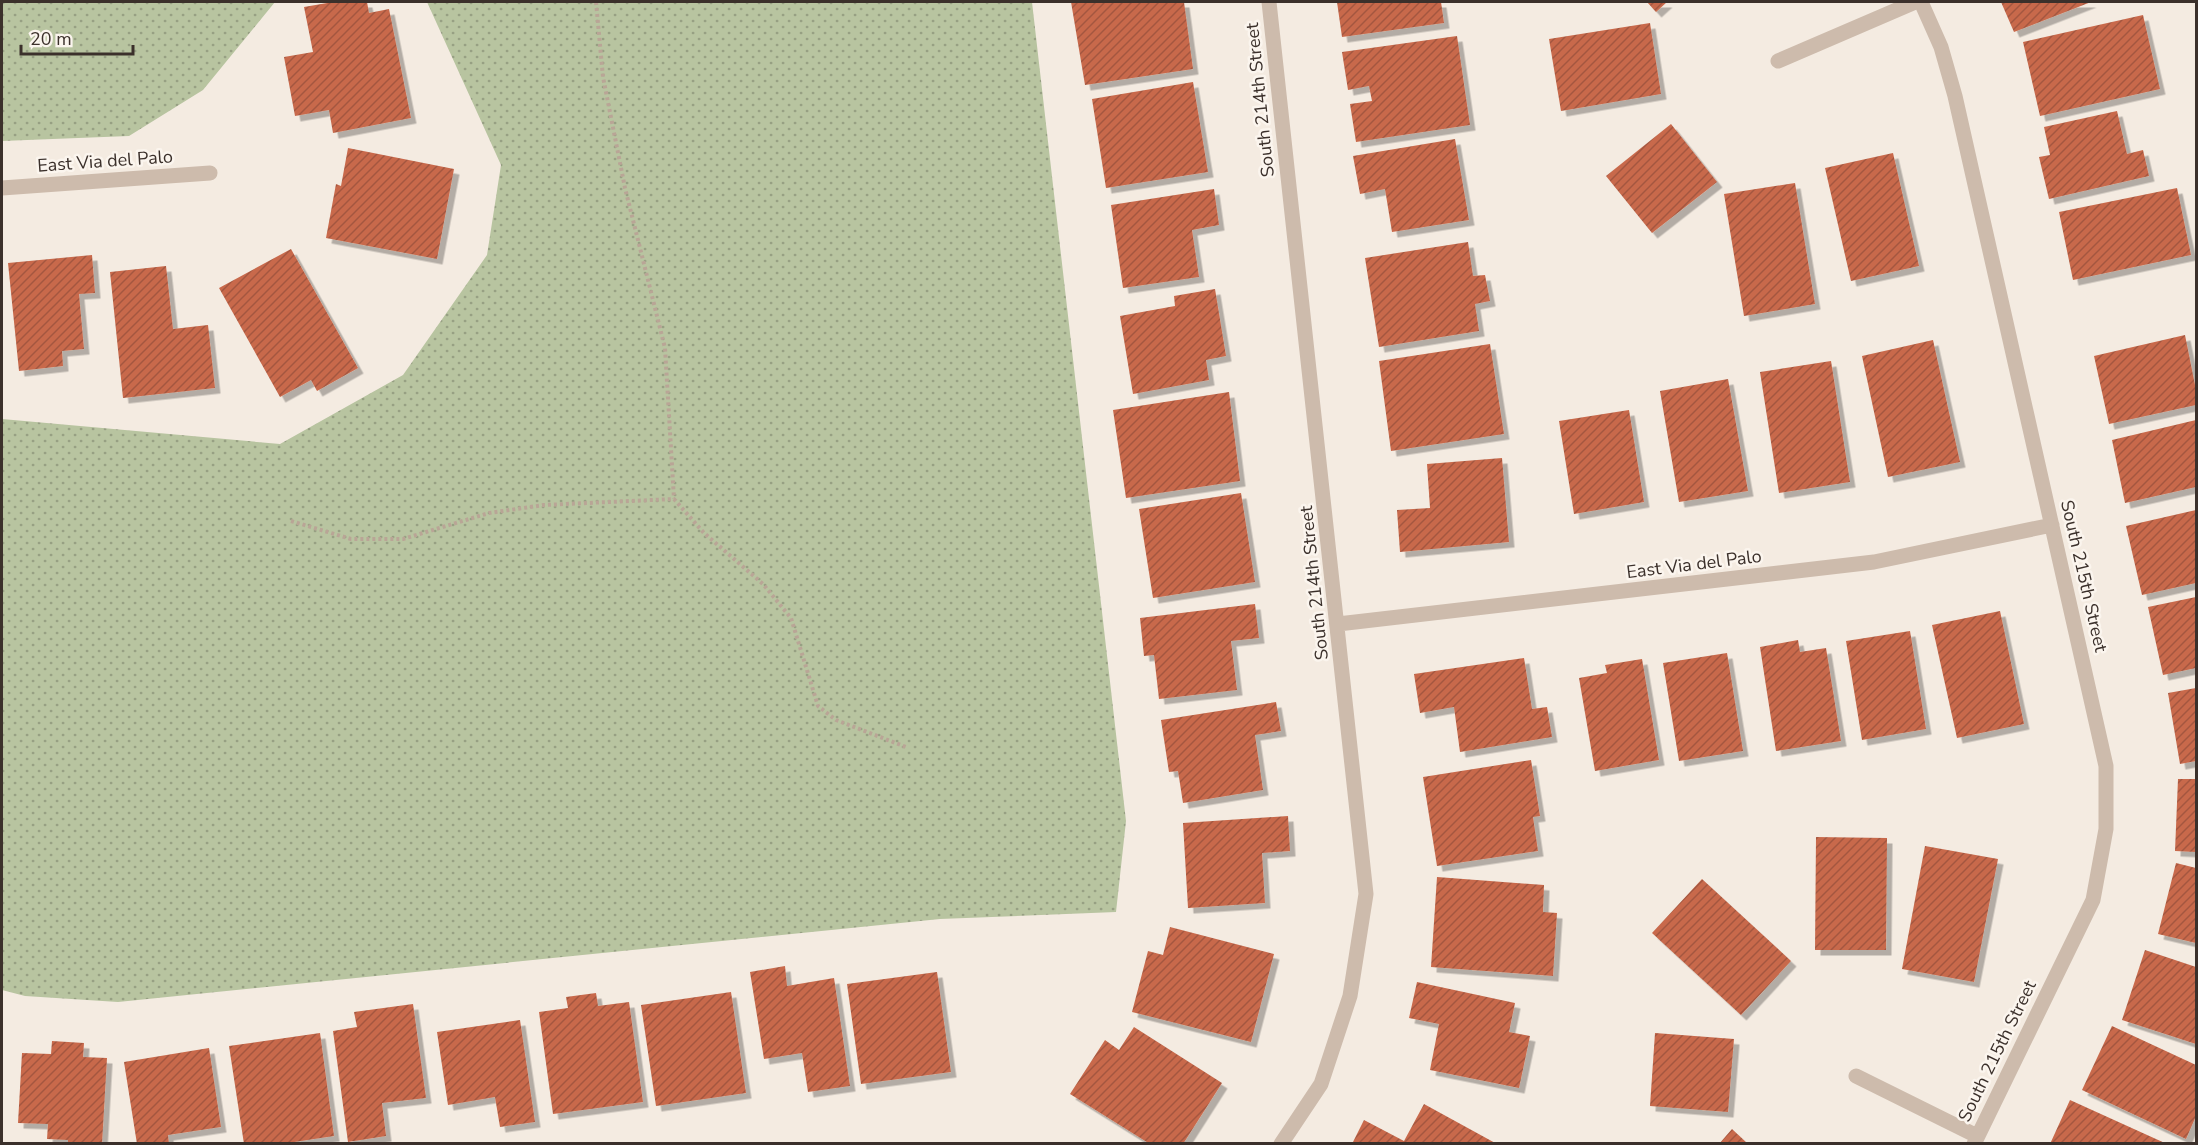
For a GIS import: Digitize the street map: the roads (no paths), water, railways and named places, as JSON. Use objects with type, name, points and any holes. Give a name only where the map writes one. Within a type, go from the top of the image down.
[{"type":"street","name":"South 214th Street","points":[[1269,2],[1366,894],[1350,996],[1321,1084],[1281,1143]]},
{"type":"street","points":[[1778,61],[1915,2]]},
{"type":"street","name":"South 215th Street","points":[[1921,2],[1941,47],[1955,96],[2106,766],[2106,829],[2093,900],[1976,1140]]},
{"type":"street","name":"East Via del Palo","points":[[2,188],[210,173]]},
{"type":"street","name":"East Via del Palo","points":[[1338,624],[1874,562],[2052,525]]},
{"type":"street","points":[[1856,1076],[1976,1140]]}]
